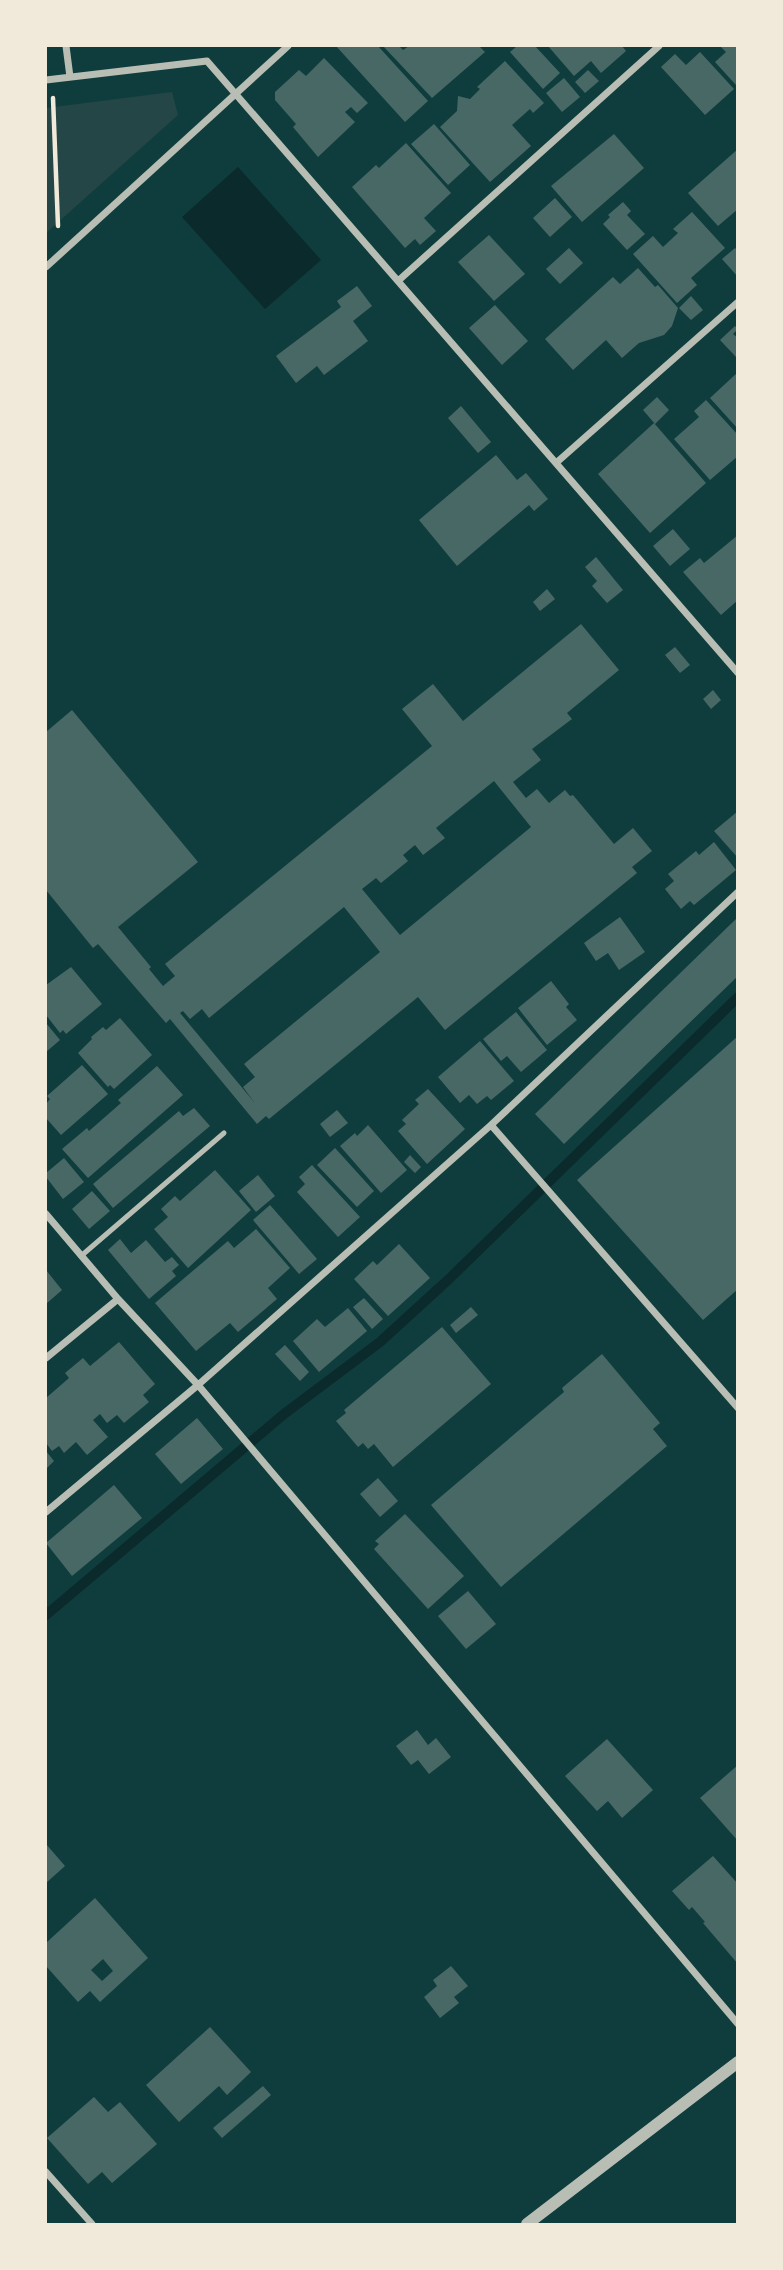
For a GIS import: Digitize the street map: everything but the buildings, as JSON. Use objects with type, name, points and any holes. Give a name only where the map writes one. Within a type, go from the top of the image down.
[{"type":"street","points":[[66,46],[70,77]]},
{"type":"street","points":[[46,267],[288,46]]},
{"type":"street","points":[[398,282],[659,46]]},
{"type":"street","points":[[49,79],[207,61],[737,673]]},
{"type":"street","points":[[556,463],[737,302]]},
{"type":"street","points":[[46,1512],[198,1385],[491,1125],[737,892]]},
{"type":"street","points":[[491,1125],[737,1408]]},
{"type":"street","points":[[46,1214],[118,1299],[198,1385],[737,2024]]},
{"type":"street","points":[[46,1358],[118,1299]]},
{"type":"street","points":[[527,2224],[737,2062]]},
{"type":"street","points":[[46,2172],[92,2224]]},
{"type":"lane","points":[[81,1256],[224,1133]]},
{"type":"path","points":[[49,79],[59,255]]},
{"type":"shaded area","points":[[172,92],[178,115],[46,233],[46,108]]},
{"type":"shaded area","points":[[238,167],[321,260],[265,309],[182,217]]},
{"type":"waterway","points":[[46,1615],[284,1414],[380,1342],[449,1279],[738,997]]}]
